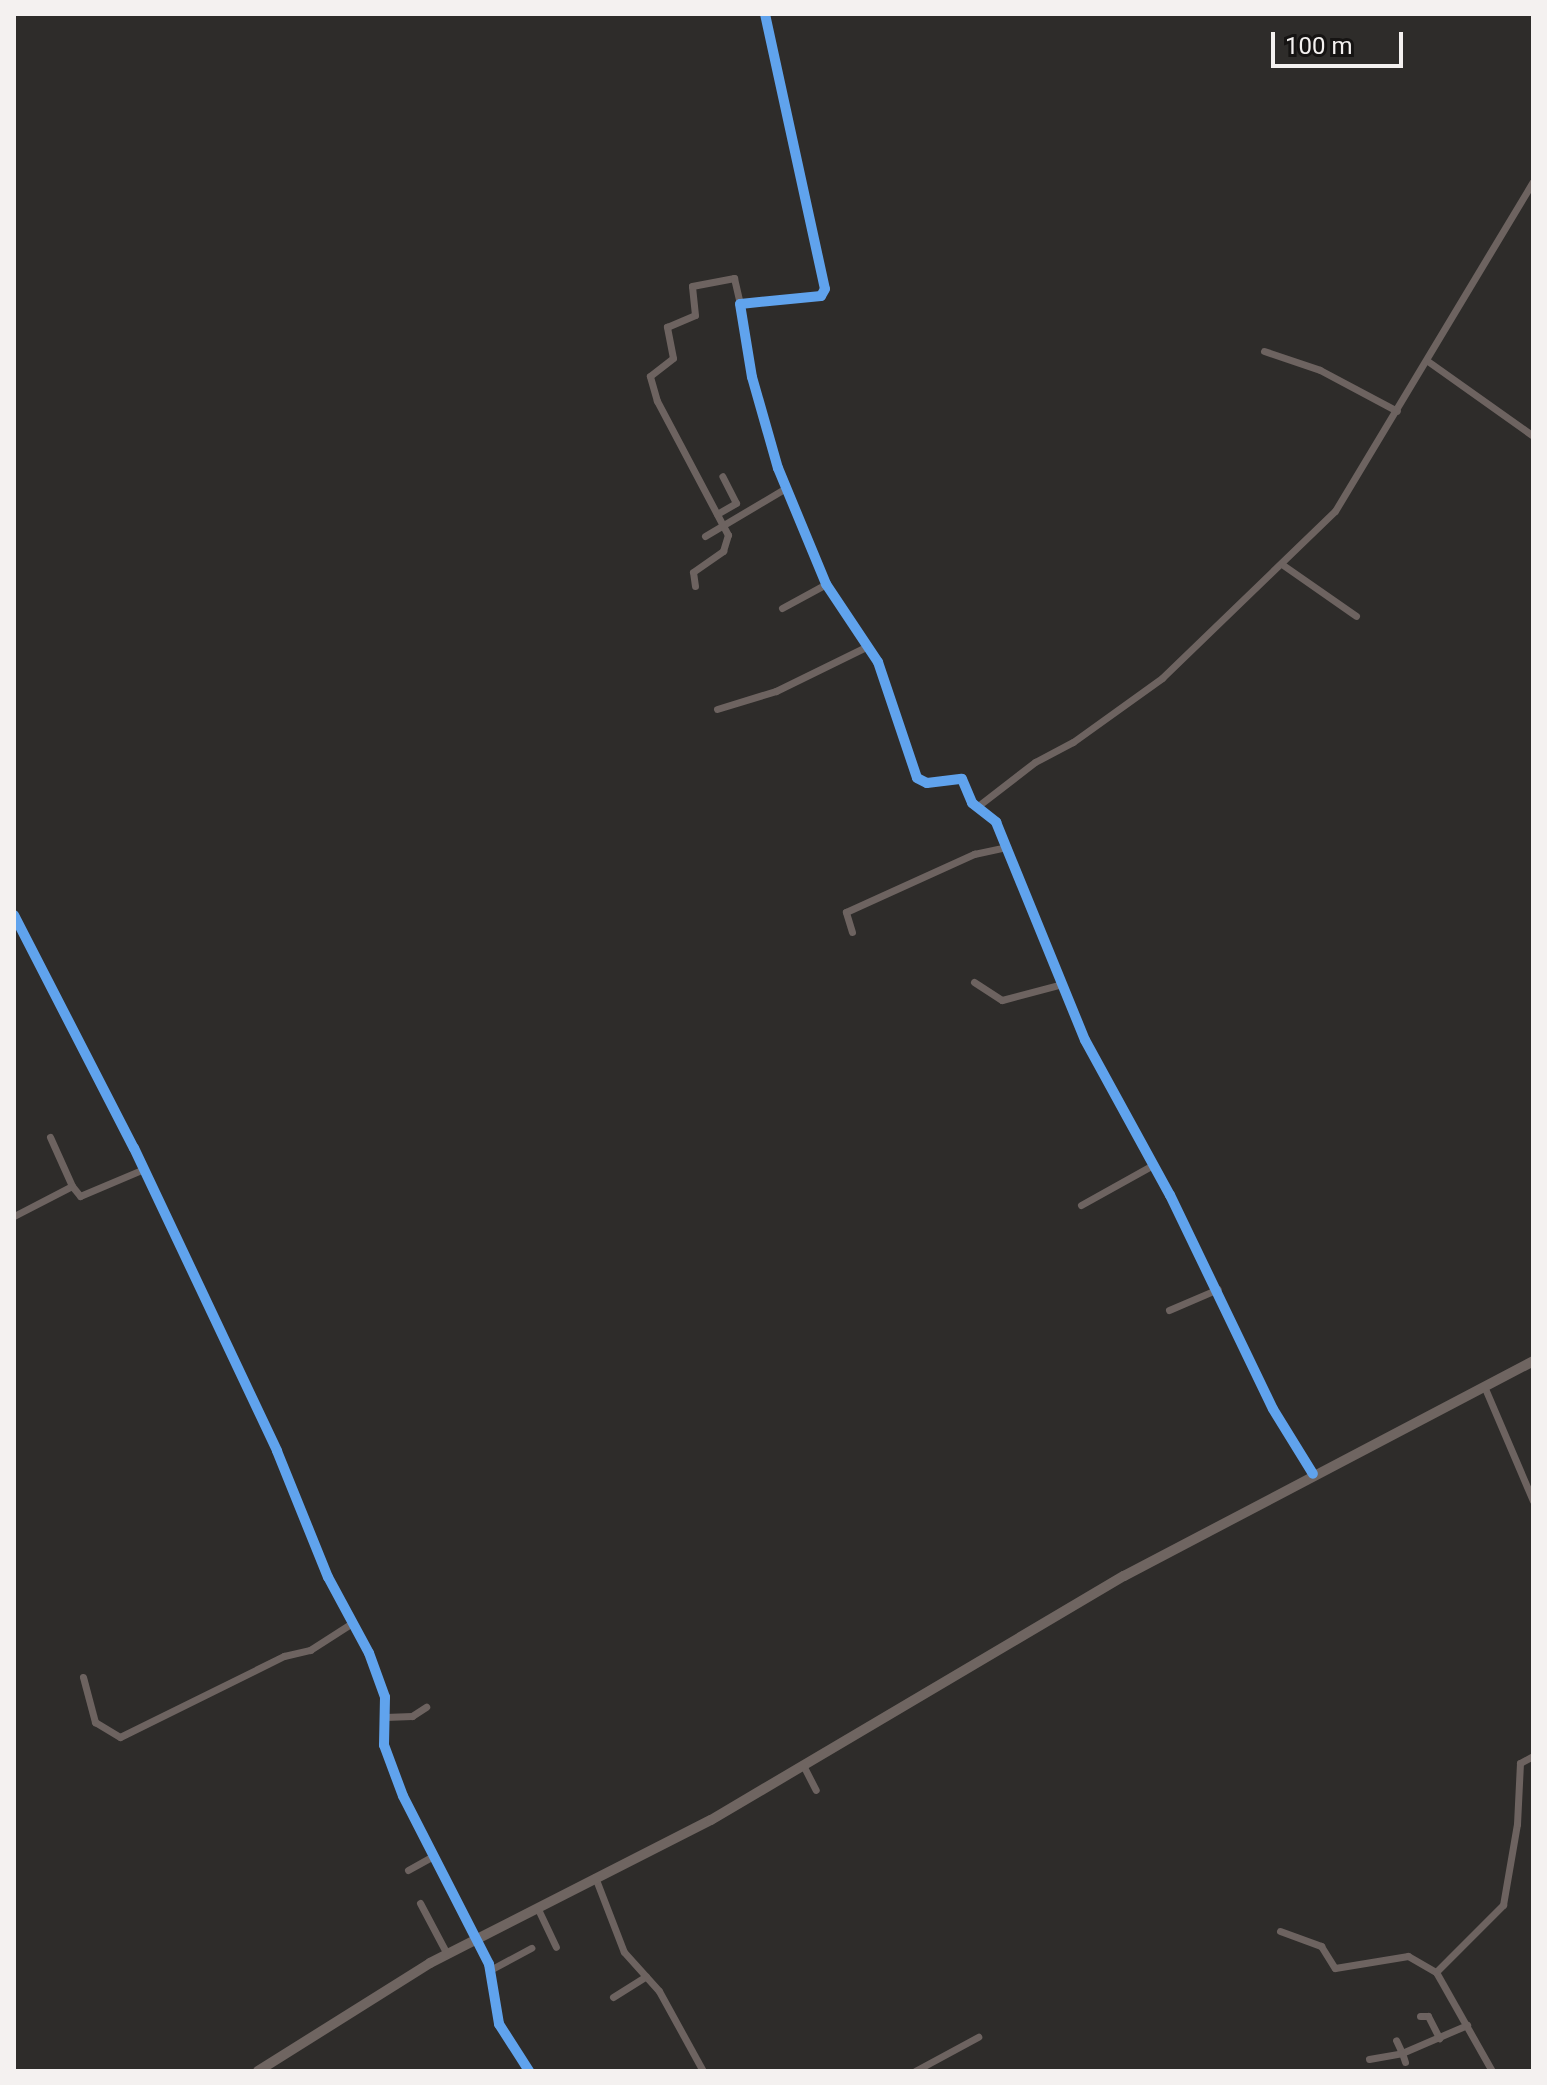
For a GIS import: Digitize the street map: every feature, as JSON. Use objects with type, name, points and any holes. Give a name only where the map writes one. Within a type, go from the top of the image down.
[{"type":"main road","points":[[258,2071],[476,1937],[711,1820],[1052,1617],[1313,1474],[1533,1361]]},
{"type":"street","points":[[740,304],[821,296],[825,289],[765,14]]},
{"type":"street","points":[[978,806],[1036,760],[1073,742],[1162,678],[1283,565],[1338,507],[1429,362],[1460,300],[1533,182]]},
{"type":"street","points":[[695,586],[693,572],[727,545],[723,524],[657,401],[650,376],[673,358],[667,327],[695,315],[693,285],[734,278],[752,377],[786,488],[826,584],[879,664],[918,779],[927,783],[962,779],[978,806],[996,822],[1085,1040],[1218,1289],[1267,1397],[1313,1474]]},
{"type":"street","points":[[1264,351],[1320,370],[1397,411]]},
{"type":"street","points":[[1429,362],[1533,436]]},
{"type":"street","points":[[717,514],[737,500],[722,476]]},
{"type":"street","points":[[705,536],[786,488]]},
{"type":"street","points":[[1283,565],[1356,616]]},
{"type":"street","points":[[782,608],[826,584]]},
{"type":"street","points":[[717,709],[776,691],[866,647]]},
{"type":"street","points":[[852,932],[846,912],[974,854],[1007,847]]},
{"type":"street","points":[[14,915],[64,1005],[144,1169],[379,1676],[389,1717],[386,1752],[431,1857],[496,1968],[499,2024],[529,2071]]},
{"type":"street","points":[[974,982],[1002,1000],[1062,984]]},
{"type":"street","points":[[50,1137],[72,1186],[80,1196],[144,1169]]},
{"type":"street","points":[[1081,1205],[1153,1165]]},
{"type":"street","points":[[14,1216],[72,1186]]},
{"type":"street","points":[[1169,1310],[1218,1289]]},
{"type":"street","points":[[1484,1386],[1533,1501]]},
{"type":"street","points":[[83,1677],[95,1722],[122,1737],[276,1660],[310,1650],[352,1623]]},
{"type":"street","points":[[389,1717],[426,1707]]},
{"type":"street","points":[[1436,1972],[1503,1905],[1517,1824],[1520,1763],[1533,1756]]},
{"type":"street","points":[[803,1765],[816,1790]]},
{"type":"street","points":[[408,1870],[431,1857]]},
{"type":"street","points":[[595,1877],[624,1952],[646,1976],[703,2071]]},
{"type":"street","points":[[420,1903],[447,1954]]},
{"type":"street","points":[[537,1907],[556,1947]]},
{"type":"street","points":[[1280,1931],[1321,1946],[1335,1968],[1408,1956],[1436,1972],[1467,2025],[1488,2070]]},
{"type":"street","points":[[496,1968],[531,1948]]},
{"type":"street","points":[[613,1997],[646,1976]]},
{"type":"street","points":[[1420,2016],[1427,2015],[1439,2038]]},
{"type":"street","points":[[1369,2059],[1403,2058],[1467,2025]]},
{"type":"street","points":[[915,2071],[978,2037]]},
{"type":"street","points":[[1396,2040],[1403,2058]]},
{"type":"cycle path","points":[[765,14],[825,289],[821,296],[740,304],[752,377],[778,468],[826,584],[878,662],[917,778],[927,783],[962,779],[972,803],[996,822],[1085,1040],[1170,1195],[1273,1409],[1313,1474]]},
{"type":"cycle path","points":[[14,915],[134,1148],[277,1451],[328,1577],[369,1653],[385,1697],[384,1745],[403,1796],[489,1964],[499,2024],[529,2071]]}]
